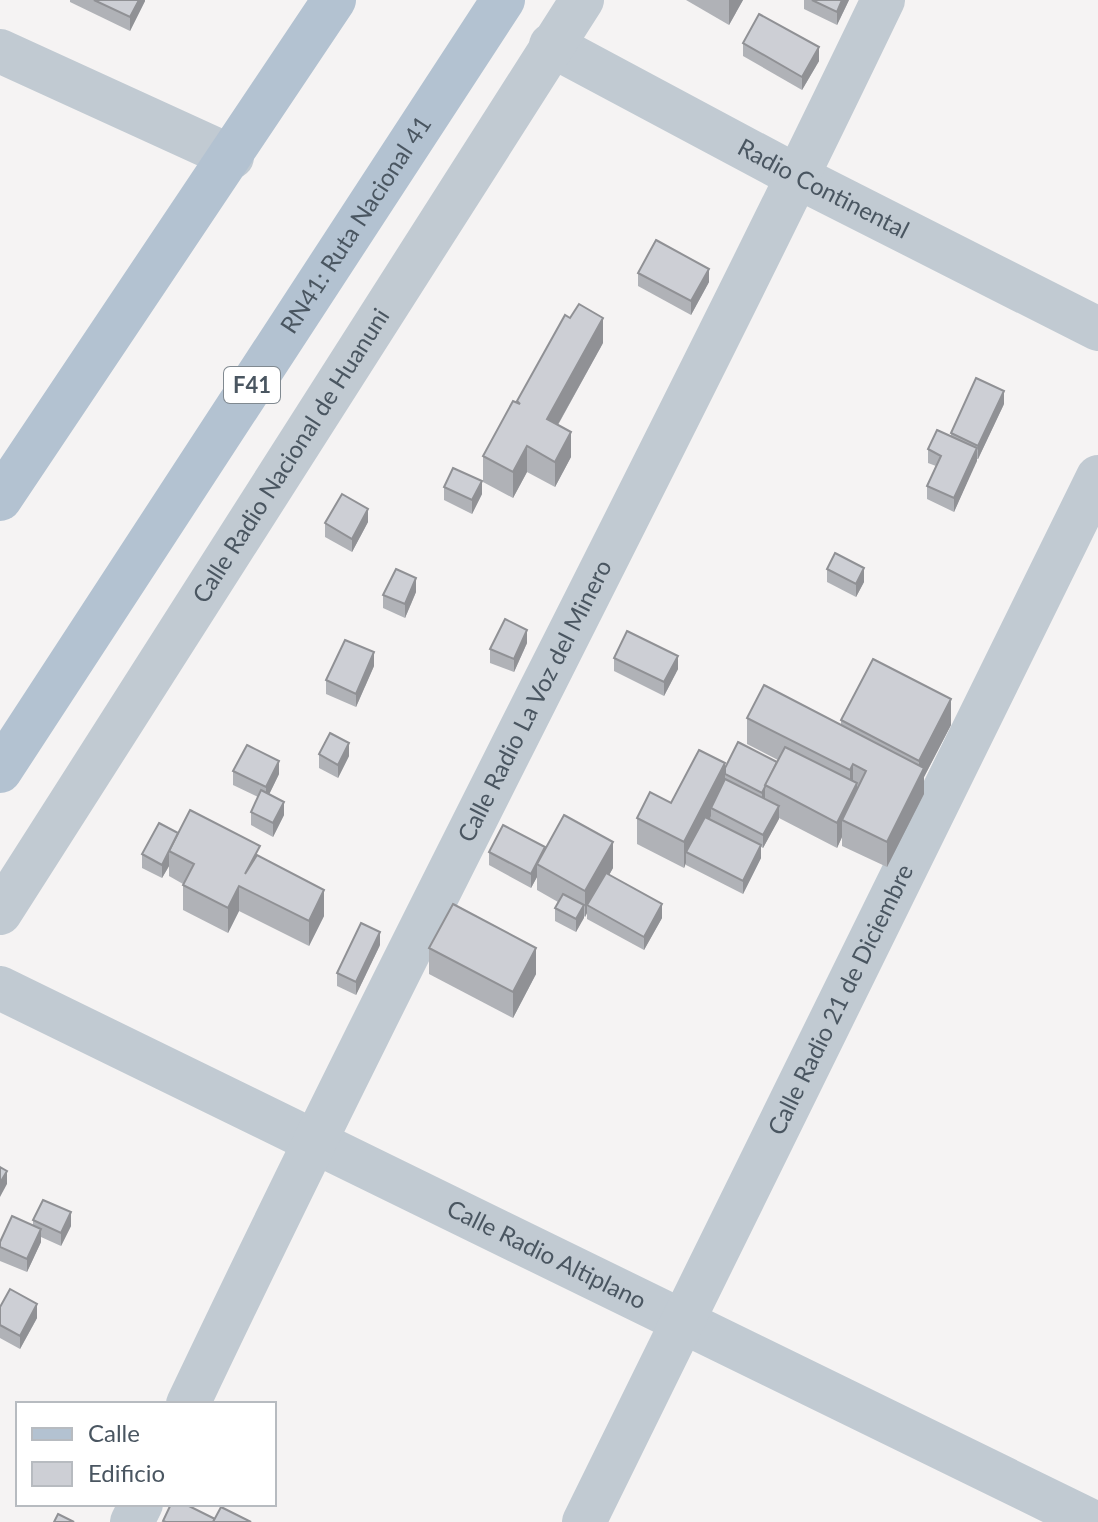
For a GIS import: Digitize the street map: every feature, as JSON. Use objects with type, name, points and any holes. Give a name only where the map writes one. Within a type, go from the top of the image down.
[{"type":"main road","points":[[0,499],[232,157],[334,0]]},
{"type":"main road","name":"RN41: Ruta Nacional 41","points":[[0,771],[503,0]]},
{"type":"street","name":"Calle Radio Nacional de Huanuni","points":[[0,913],[582,0]]},
{"type":"street","name":"Calle Radio La Voz del Minero","points":[[189,1402],[312,1143],[798,177],[883,0]]},
{"type":"street","name":"Radio Continental","points":[[551,45],[798,177],[1098,329]]},
{"type":"street","points":[[0,51],[232,157]]},
{"type":"street","name":"Calle Radio 21 de Diciembre","points":[[584,1522],[1098,477]]},
{"type":"street","name":"Calle Radio Altiplano","points":[[0,988],[312,1143],[1090,1514]]},
{"type":"building","points":[[94,0],[139,0],[130,17]]},
{"type":"building","points":[[812,0],[842,0],[837,12]]},
{"type":"building","points":[[759,14],[819,47],[802,77],[743,43]]},
{"type":"building","points":[[656,240],[709,269],[691,301],[638,273]]},
{"type":"building","points":[[579,304],[603,318],[547,419],[571,432],[555,462],[527,446],[513,472],[483,456],[513,401],[520,404],[517,401],[565,315],[570,318]]},
{"type":"building","points":[[976,378],[1004,391],[978,446],[951,433]]},
{"type":"building","points":[[937,430],[977,448],[954,498],[927,486],[941,456],[928,449]]},
{"type":"building","points":[[453,468],[482,481],[472,500],[444,487]]},
{"type":"building","points":[[342,494],[368,509],[352,539],[325,523]]},
{"type":"building","points":[[835,553],[864,568],[856,584],[827,569]]},
{"type":"building","points":[[396,569],[416,578],[405,604],[383,595]]},
{"type":"building","points":[[505,619],[527,630],[514,659],[490,649]]},
{"type":"building","points":[[627,631],[678,656],[664,682],[614,658]]},
{"type":"building","points":[[345,640],[374,652],[356,694],[326,680]]},
{"type":"building","points":[[873,659],[951,699],[919,761],[841,720]]},
{"type":"building","points":[[764,685],[924,768],[887,842],[842,820],[866,771],[853,764],[850,770],[747,718]]},
{"type":"building","points":[[330,733],[349,743],[338,765],[319,754]]},
{"type":"building","points":[[738,742],[777,762],[762,793],[725,774]]},
{"type":"building","points":[[247,745],[279,761],[266,787],[233,771]]},
{"type":"building","points":[[785,747],[857,783],[837,823],[765,785]]},
{"type":"building","points":[[699,750],[725,763],[684,842],[637,818],[650,792],[671,803]]},
{"type":"building","points":[[725,779],[779,806],[763,835],[711,808]]},
{"type":"building","points":[[261,790],[284,802],[273,823],[251,812]]},
{"type":"building","points":[[190,810],[260,846],[245,874],[257,855],[324,890],[309,921],[239,886],[228,908],[183,885],[194,864],[169,851]]},
{"type":"building","points":[[564,815],[613,842],[585,891],[537,864]]},
{"type":"building","points":[[705,817],[761,845],[743,881],[686,852]]},
{"type":"building","points":[[159,823],[178,833],[162,865],[142,854]]},
{"type":"building","points":[[503,825],[545,847],[531,874],[489,852]]},
{"type":"building","points":[[606,873],[662,904],[644,937],[587,905]]},
{"type":"building","points":[[563,894],[584,905],[576,919],[555,908]]},
{"type":"building","points":[[453,904],[536,948],[513,992],[429,948]]},
{"type":"building","points":[[361,923],[380,932],[356,982],[337,973]]},
{"type":"building","points":[[0,1167],[7,1171],[0,1183]]},
{"type":"building","points":[[43,1200],[71,1212],[61,1233],[33,1220]]},
{"type":"building","points":[[12,1216],[41,1229],[27,1259],[0,1247]]},
{"type":"building","points":[[10,1289],[37,1304],[20,1336],[0,1325],[0,1307]]},
{"type":"building","points":[[170,1506],[189,1506],[215,1519],[213,1522],[163,1521]]},
{"type":"building","points":[[221,1507],[251,1522],[213,1522]]},
{"type":"building","points":[[58,1514],[74,1522],[54,1522]]}]
